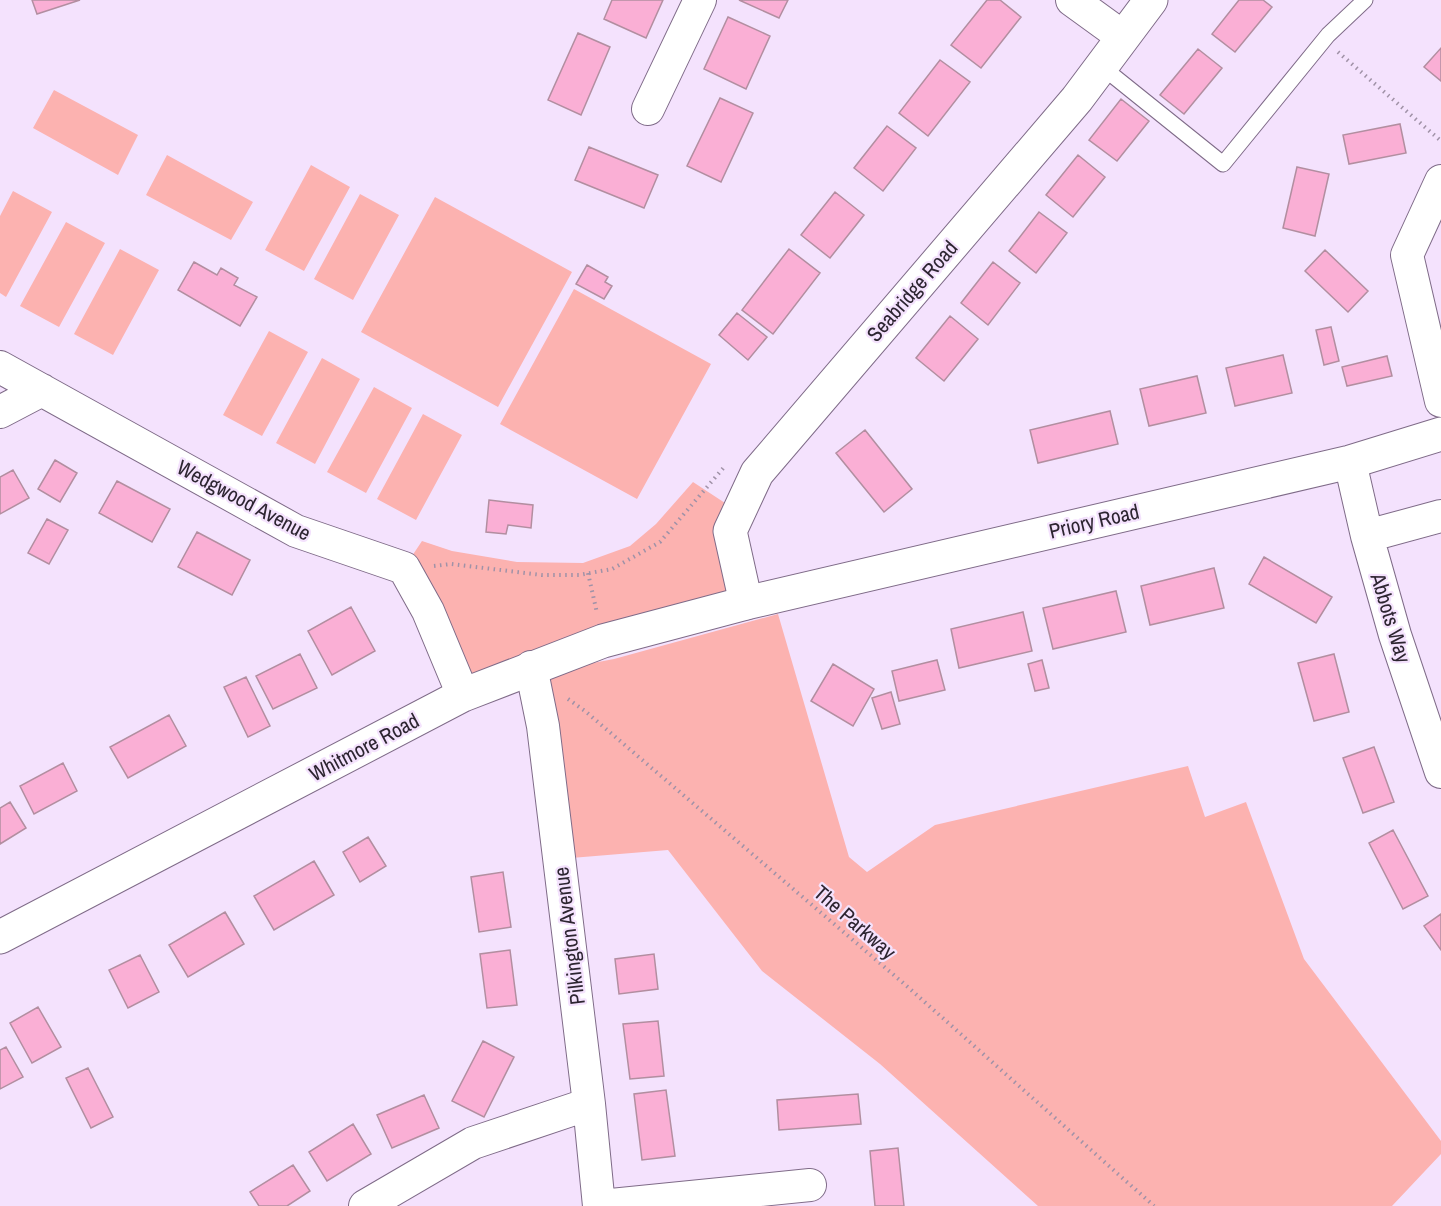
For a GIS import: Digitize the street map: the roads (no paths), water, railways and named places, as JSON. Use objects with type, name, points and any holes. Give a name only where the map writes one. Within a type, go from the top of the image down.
[{"type":"main road","name":"Seabridge Road","points":[[746,603],[730,531],[757,473],[1077,99],[1151,0]]},
{"type":"main road","name":"Priory Road","points":[[746,603],[1350,462],[1441,434]]},
{"type":"main road","name":"Whitmore Road","points":[[0,937],[463,695],[603,641],[746,603]]},
{"type":"street","points":[[648,109],[700,0]]},
{"type":"street","points":[[1072,0],[1123,37]]},
{"type":"street","points":[[1441,181],[1407,255],[1441,400]]},
{"type":"street","name":"Wedgwood Avenue","points":[[0,367],[297,531],[404,568],[428,611],[463,695]]},
{"type":"street","points":[[0,412],[42,390]]},
{"type":"street","name":"Abbots Way","points":[[1350,462],[1367,536],[1395,635],[1441,772]]},
{"type":"street","points":[[1367,536],[1441,516]]},
{"type":"street","name":"Pilkington Avenue","points":[[531,667],[543,726],[600,1206]]},
{"type":"street","points":[[365,1206],[473,1143],[589,1104]]},
{"type":"street","points":[[600,1206],[810,1185]]},
{"type":"lane","points":[[1101,66],[1223,164],[1323,40],[1365,0]]}]
